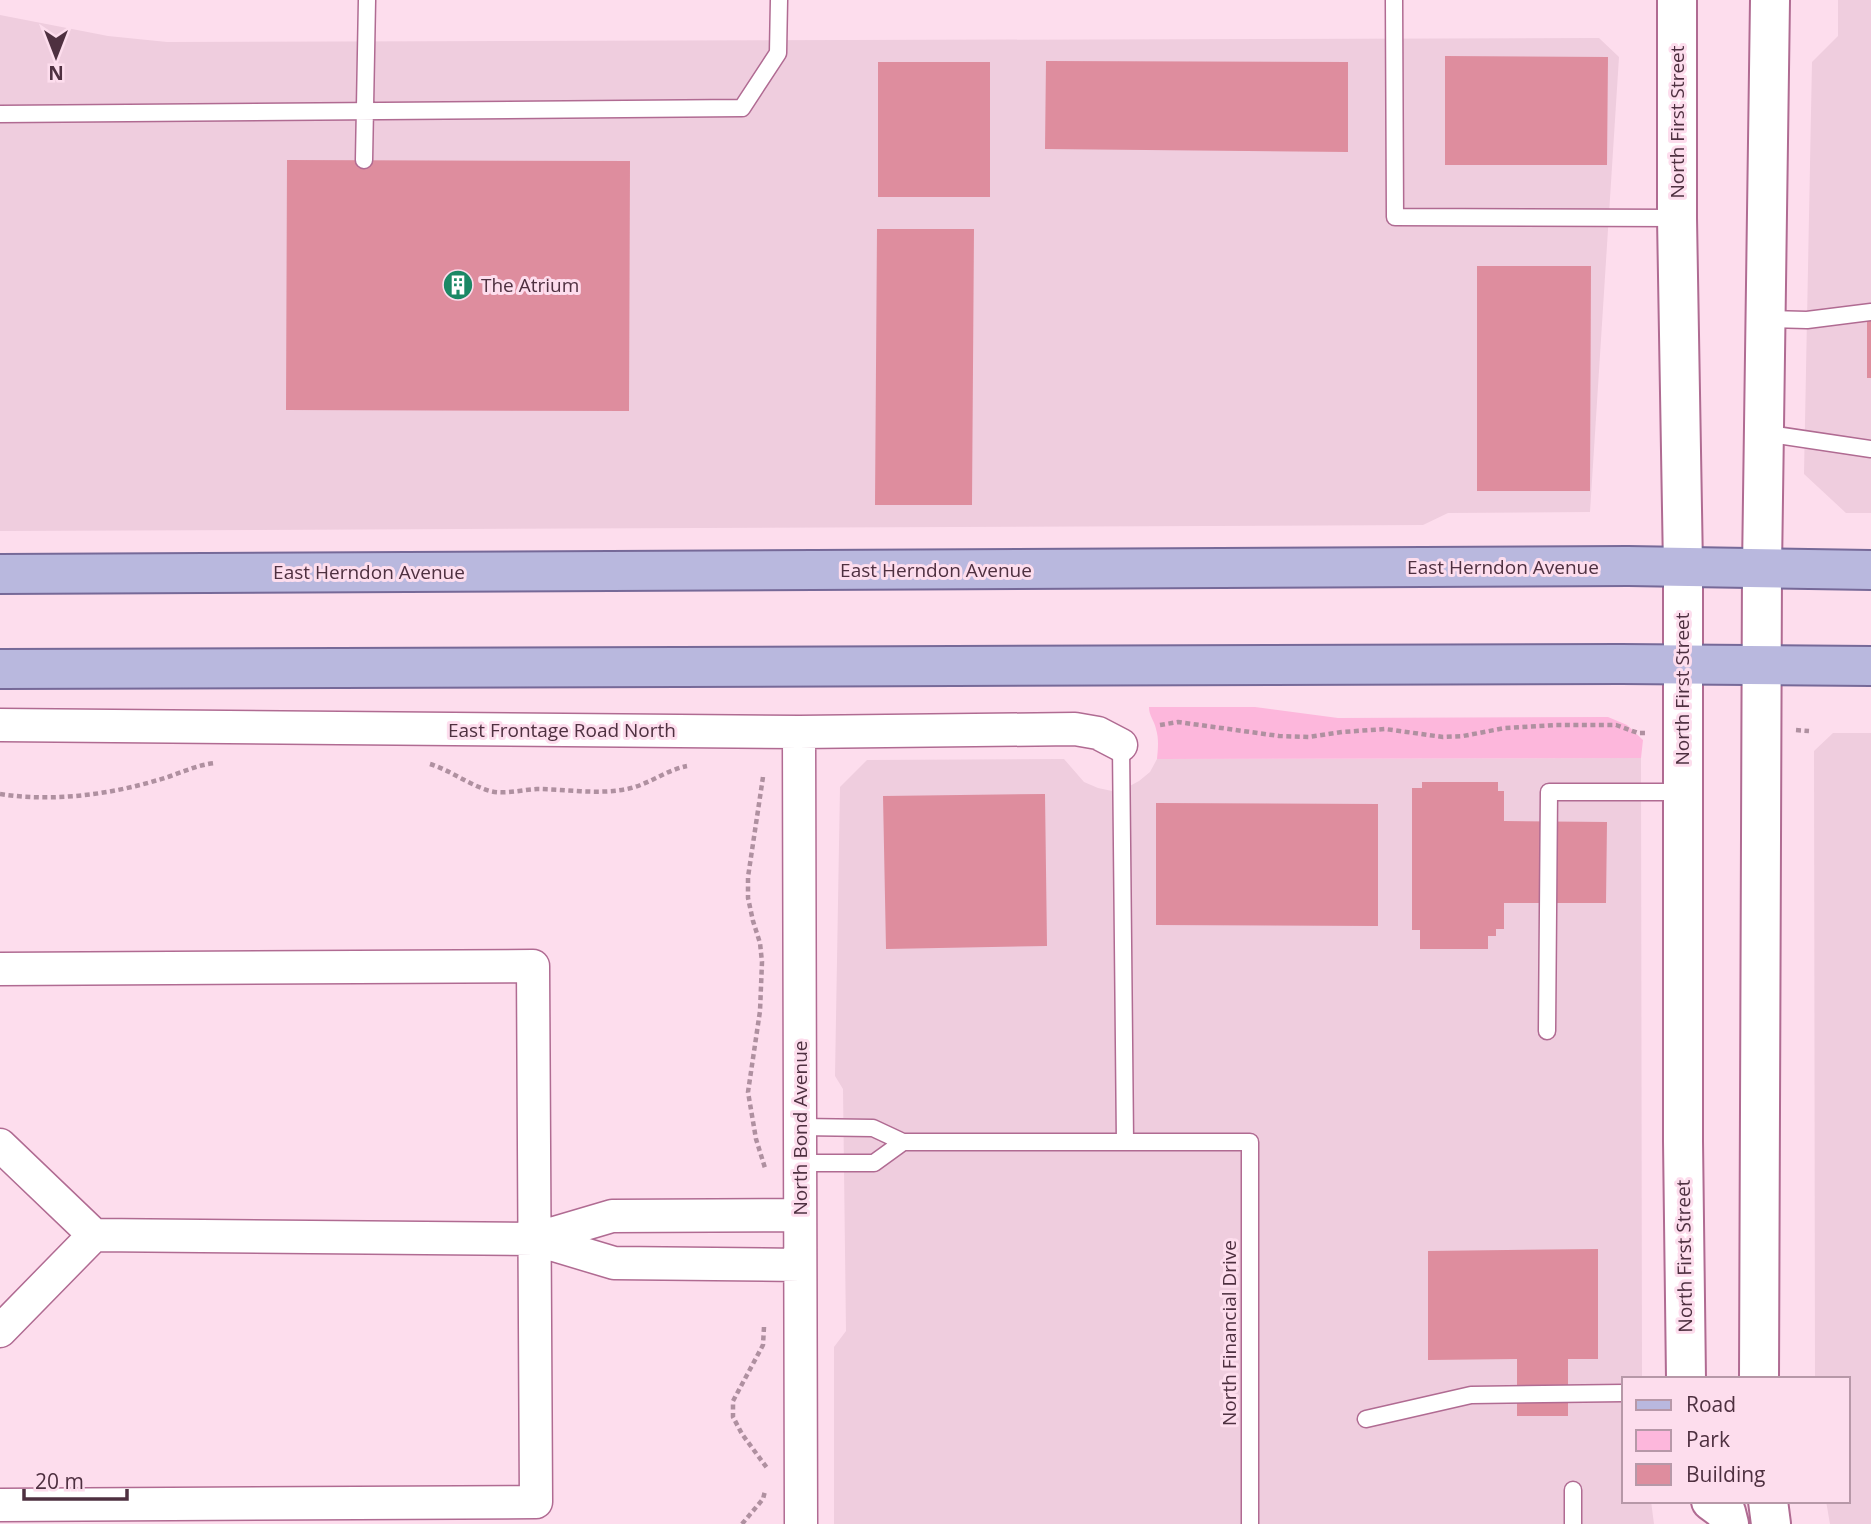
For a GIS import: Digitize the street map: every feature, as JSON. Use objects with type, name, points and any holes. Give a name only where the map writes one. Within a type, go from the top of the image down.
[{"type":"main road","name":"North First Street","points":[[1677,0],[1677,218],[1683,568],[1683,1141],[1686,1377]]},
{"type":"main road","points":[[1759,1377],[1763,433],[1770,0]]},
{"type":"main road","name":"East Herndon Avenue","points":[[0,574],[1683,568],[1871,570]]},
{"type":"main road","points":[[0,669],[1607,664],[1871,666]]},
{"type":"main road","points":[[1696,1503],[1700,1524]]},
{"type":"main road","points":[[1714,1503],[1726,1511],[1729,1524]]},
{"type":"main road","points":[[1768,1503],[1771,1524]]},
{"type":"street","name":"East Frontage Road North","points":[[0,725],[799,732],[1074,729],[1098,733],[1121,746]]},
{"type":"street","name":"North Bond Avenue","points":[[799,732],[801,1524]]},
{"type":"street","points":[[0,969],[533,966],[536,1502],[0,1505]]},
{"type":"street","points":[[0,1145],[94,1235],[534,1239],[614,1263],[800,1265]]},
{"type":"street","points":[[534,1239],[612,1216],[800,1215]]},
{"type":"street","points":[[0,1331],[94,1235]]},
{"type":"lane","points":[[365,160],[367,0]]},
{"type":"lane","points":[[0,114],[743,108],[778,53],[779,0]]},
{"type":"lane","points":[[1394,0],[1395,217],[1677,218]]},
{"type":"lane","points":[[1766,319],[1807,320],[1871,312]]},
{"type":"lane","points":[[1763,433],[1871,449]]},
{"type":"lane","points":[[800,1127],[873,1128],[903,1142],[1125,1142],[1121,746]]},
{"type":"lane","points":[[1547,1031],[1549,792],[1682,792]]},
{"type":"lane","points":[[800,1163],[874,1163],[903,1142]]},
{"type":"lane","name":"North Financial Drive","points":[[1125,1142],[1250,1142],[1250,1524]]},
{"type":"lane","points":[[1366,1419],[1471,1395],[1622,1393]]},
{"type":"lane","points":[[1573,1490],[1573,1524]]},
{"type":"path","points":[[1160,725],[1178,722],[1279,736],[1309,737],[1385,729],[1443,737],[1505,728],[1568,725],[1616,725],[1638,733]]},
{"type":"path","points":[[0,794],[68,796],[118,791],[160,780],[203,764],[220,762]]},
{"type":"path","points":[[418,764],[431,764],[485,790],[505,792],[531,789],[629,789],[675,768],[690,766]]},
{"type":"path","points":[[764,768],[748,877],[748,898],[760,943],[762,962],[760,1012],[748,1092],[756,1139],[765,1169],[765,1215]]},
{"type":"path","points":[[743,1524],[763,1499],[768,1481],[767,1468],[733,1417],[733,1401],[763,1345],[765,1323]]},
{"type":"shaded area","points":[[1838,0],[1871,0],[1871,513],[1846,513],[1804,474],[1812,62],[1838,36]]},
{"type":"shaded area","points":[[0,15],[108,36],[167,42],[1599,38],[1619,57],[1590,512],[1448,513],[1423,525],[0,531]]},
{"type":"shaded area","points":[[1833,733],[1871,733],[1871,1524],[1830,1524],[1826,1503],[1850,1503],[1850,1377],[1815,1377],[1814,751]]},
{"type":"shaded area","points":[[1641,758],[1642,1377],[1622,1377],[1622,1503],[1651,1503],[1654,1524],[834,1524],[834,1347],[846,1331],[843,1089],[835,1076],[840,787],[867,760],[1064,759],[1084,782],[1112,791],[1139,781],[1150,772],[1157,759]]},
{"type":"green space","points":[[1149,707],[1255,707],[1338,718],[1608,717],[1627,725],[1643,740],[1641,758],[1157,759],[1158,736]]},
{"type":"building","points":[[1445,56],[1608,57],[1607,165],[1445,165]]},
{"type":"building","points":[[1046,61],[1348,62],[1348,152],[1045,149]]},
{"type":"building","points":[[878,62],[990,62],[990,197],[878,197]]},
{"type":"building","name":"The Atrium","points":[[287,160],[630,161],[629,411],[286,410]]},
{"type":"building","points":[[877,229],[974,229],[972,505],[875,505]]},
{"type":"building","points":[[1477,266],[1591,266],[1590,491],[1477,491]]},
{"type":"building","points":[[1867,321],[1871,321],[1871,378],[1867,378]]},
{"type":"building","points":[[1422,782],[1498,782],[1498,791],[1504,791],[1504,821],[1607,822],[1606,903],[1504,903],[1504,929],[1496,929],[1496,936],[1488,936],[1488,949],[1420,949],[1420,930],[1412,930],[1412,788],[1422,788]]},
{"type":"building","points":[[1045,794],[1047,946],[886,949],[883,796]]},
{"type":"building","points":[[1156,803],[1378,804],[1378,926],[1156,925]]},
{"type":"building","points":[[1598,1249],[1598,1359],[1568,1359],[1568,1416],[1517,1416],[1517,1359],[1428,1360],[1428,1251]]},
{"type":"place","name":"The Atrium","points":[[458,285]]}]
